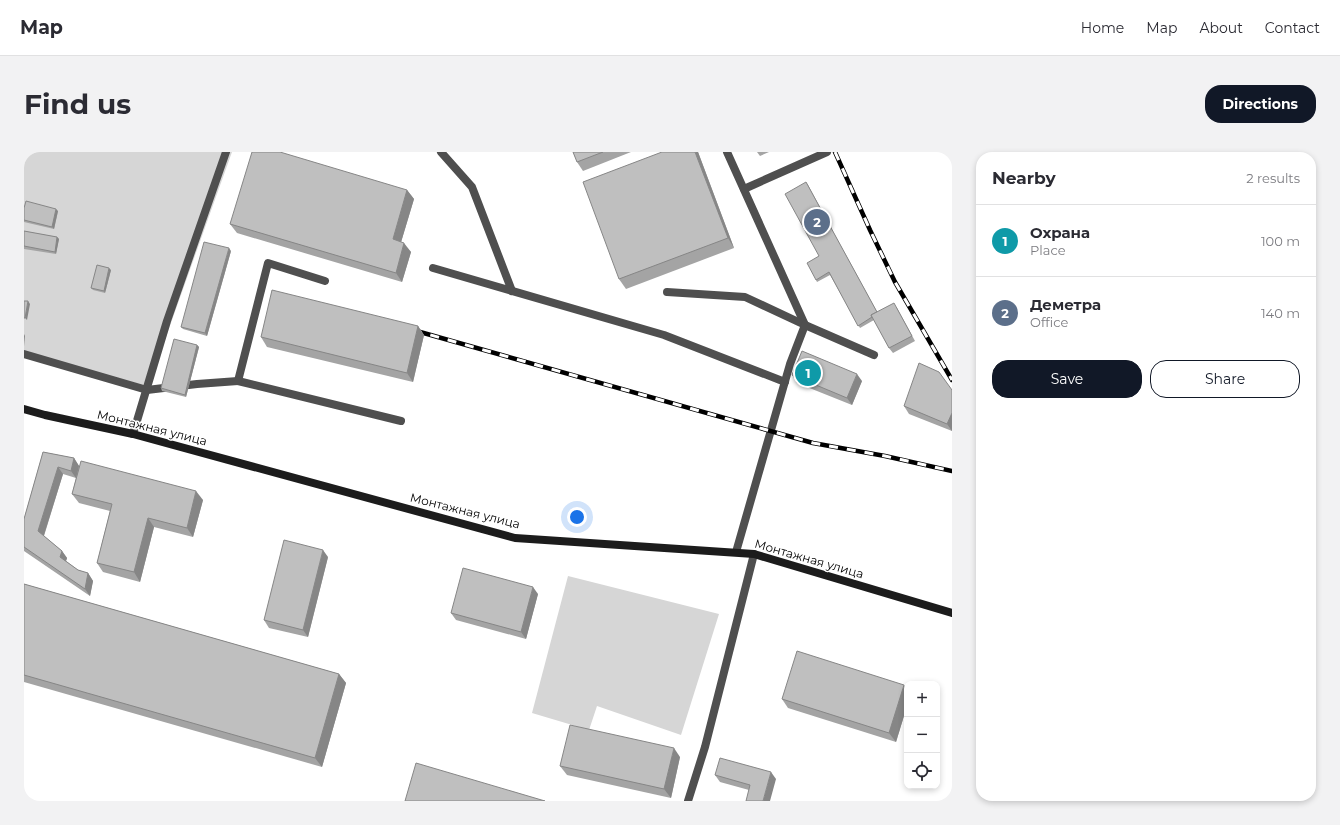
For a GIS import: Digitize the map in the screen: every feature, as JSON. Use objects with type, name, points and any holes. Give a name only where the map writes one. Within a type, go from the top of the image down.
[{"type":"street","points":[[133,434],[167,321],[226,152]]},
{"type":"street","points":[[441,152],[472,187],[512,291]]},
{"type":"street","points":[[727,152],[805,325],[790,364],[736,552]]},
{"type":"street","points":[[744,189],[827,152]]},
{"type":"street","points":[[238,381],[268,263],[325,281]]},
{"type":"street","points":[[433,268],[664,335],[785,382]]},
{"type":"street","points":[[667,292],[745,297],[874,355]]},
{"type":"street","points":[[24,354],[147,390],[238,381],[401,421]]},
{"type":"street","name":"Монтажная улица","points":[[24,409],[133,434],[515,538],[754,554],[952,613]]},
{"type":"street","points":[[688,801],[705,747],[754,554]]},
{"type":"shaded area","points":[[24,152],[232,152],[147,390],[24,356]]},
{"type":"shaded area","points":[[568,576],[719,614],[681,735],[597,706],[589,730],[532,713]]},
{"type":"building","points":[[252,152],[280,152],[407,190],[393,239],[404,243],[396,273],[230,224]]},
{"type":"building","points":[[573,152],[603,152],[577,162]]},
{"type":"building","points":[[662,152],[695,152],[728,238],[619,279],[583,182]]},
{"type":"building","points":[[806,182],[877,312],[858,326],[829,272],[816,280],[807,263],[819,256],[785,194]]},
{"type":"building","points":[[26,201],[56,209],[52,227],[24,220],[24,208]]},
{"type":"building","points":[[24,231],[57,237],[55,252],[24,246]]},
{"type":"building","points":[[204,242],[229,248],[205,333],[181,327]]},
{"type":"building","points":[[97,265],[109,268],[104,291],[91,288]]},
{"type":"building","points":[[272,290],[418,326],[407,373],[261,337]]},
{"type":"building","points":[[24,301],[28,301],[25,318],[24,318]]},
{"type":"building","points":[[894,303],[912,336],[889,348],[871,315]]},
{"type":"building","points":[[174,339],[197,345],[185,395],[161,388]]},
{"type":"building","points":[[802,351],[857,374],[847,398],[792,375]]},
{"type":"building","points":[[919,363],[939,372],[952,390],[952,413],[947,424],[904,406]]},
{"type":"building","points":[[43,452],[74,458],[71,471],[58,467],[38,531],[62,551],[60,557],[78,570],[88,573],[85,589],[24,547],[24,519]]},
{"type":"building","points":[[81,461],[196,491],[187,528],[148,518],[134,572],[97,563],[112,504],[72,494]]},
{"type":"building","points":[[284,540],[323,550],[303,630],[264,620]]},
{"type":"building","points":[[463,568],[533,587],[521,632],[451,613]]},
{"type":"building","points":[[24,584],[339,674],[315,758],[24,675]]},
{"type":"building","points":[[797,651],[904,685],[889,733],[782,699]]},
{"type":"building","points":[[570,725],[674,748],[664,789],[560,766]]},
{"type":"building","points":[[720,758],[771,772],[763,801],[746,801],[750,785],[715,775]]},
{"type":"building","points":[[416,763],[545,801],[405,801]]},
{"type":"railway","points":[[835,152],[895,282],[952,380]]},
{"type":"railway","points":[[413,330],[813,443],[885,456],[952,471]]},
{"type":"place","name":"Деметра","points":[[817,222]]},
{"type":"place","name":"Охрана","points":[[808,373]]}]
